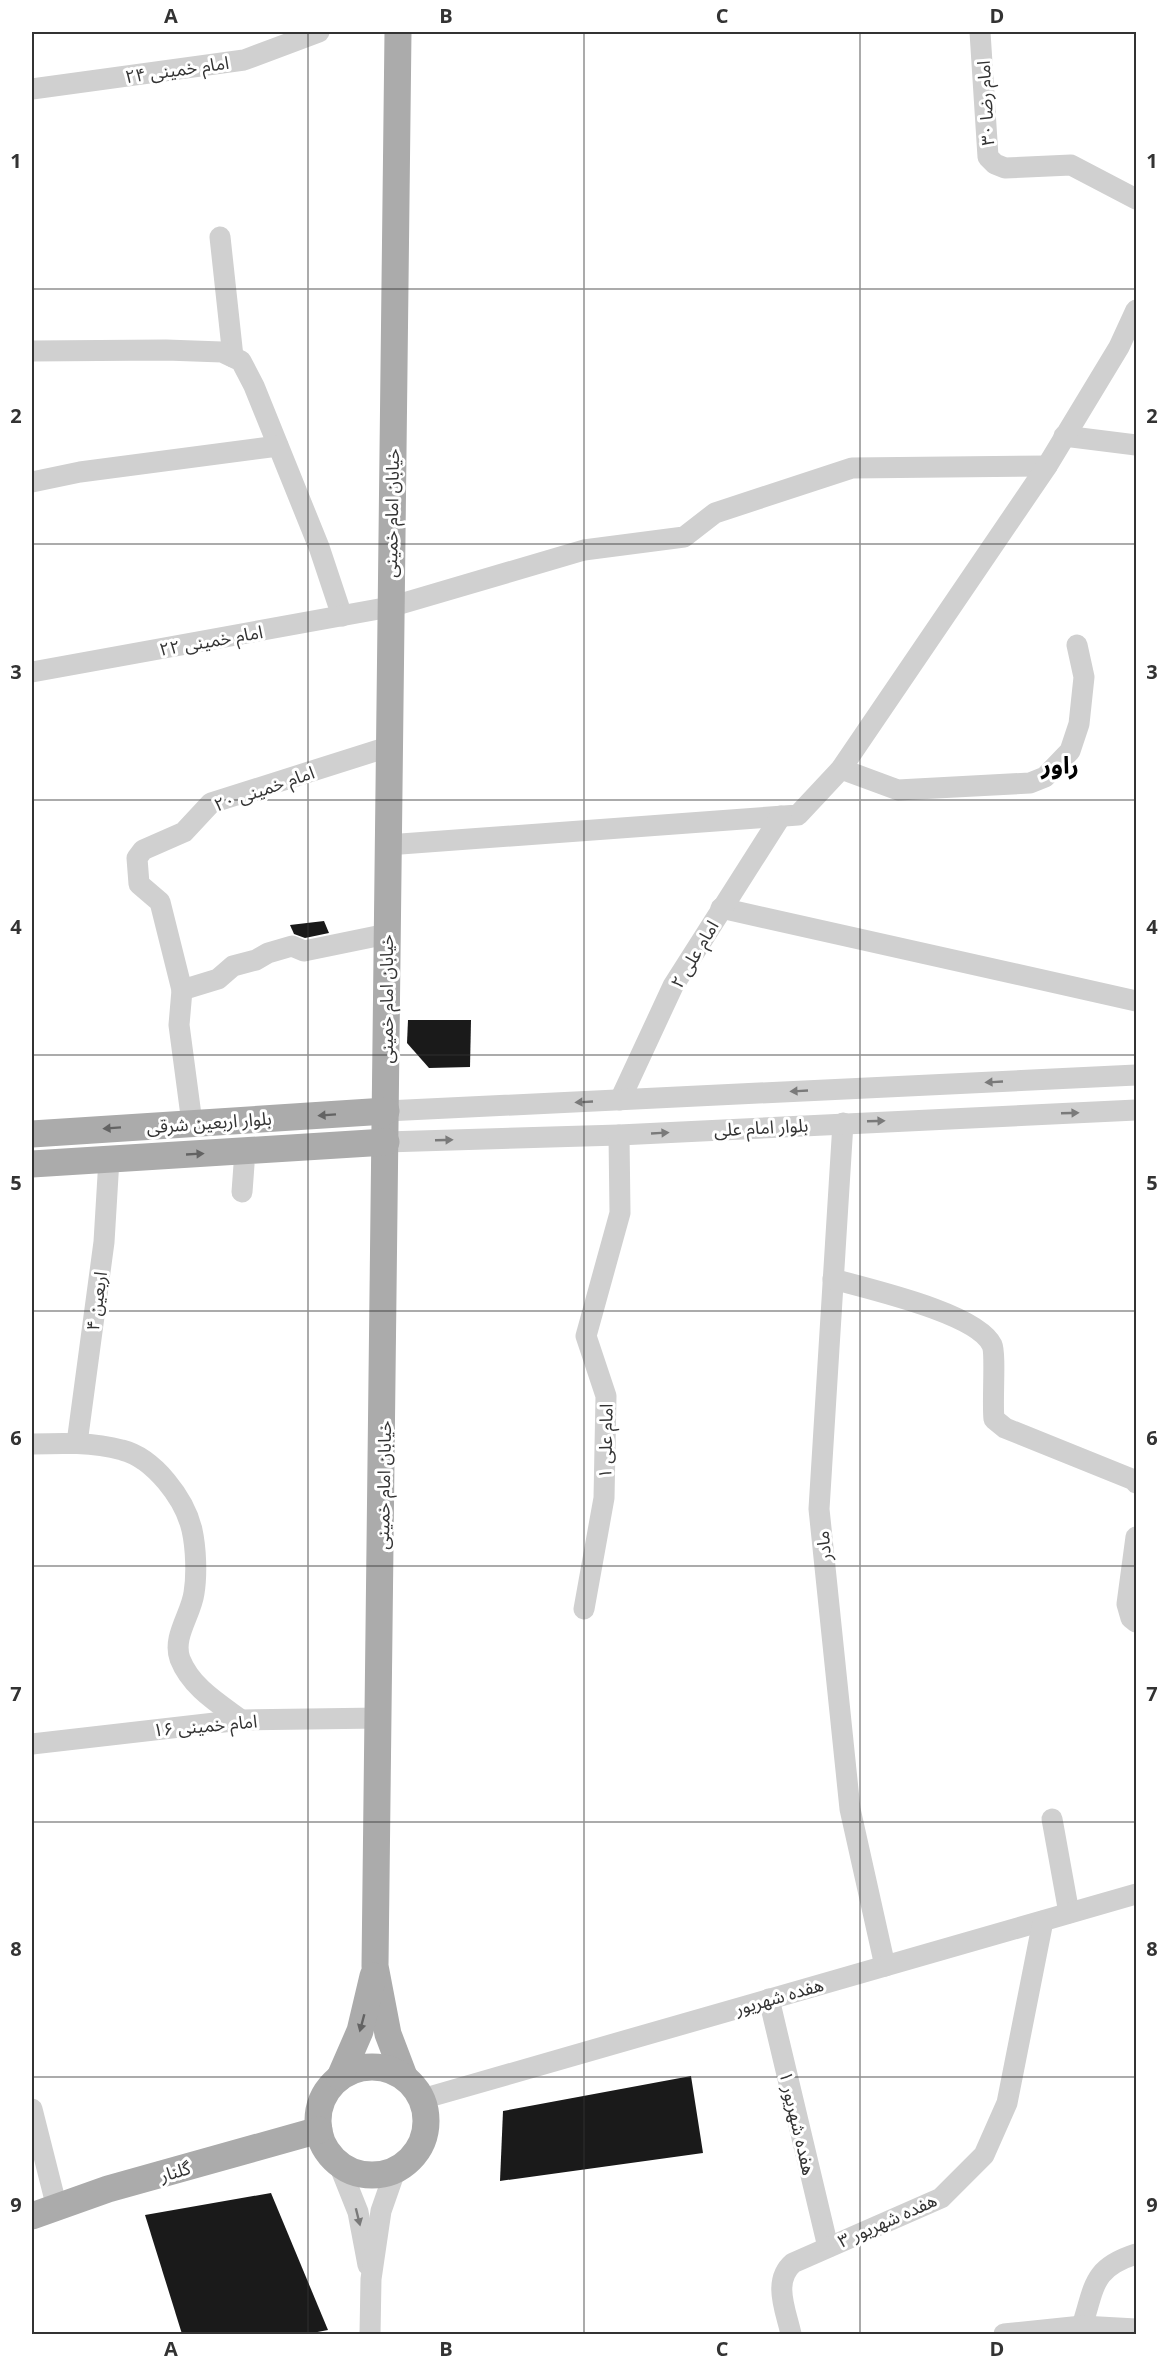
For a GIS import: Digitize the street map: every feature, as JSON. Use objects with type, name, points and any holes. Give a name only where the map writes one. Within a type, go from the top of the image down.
[{"type":"main road","name":"خیابان امام خمینی","points":[[375,1966],[384,1475],[387,845],[398,32]]},
{"type":"main road","name":"بلوار اربعین شرقی","points":[[32,1134],[386,1112]]},
{"type":"main road","name":"بلوار اربعین شرقی","points":[[32,1164],[386,1142]]},
{"type":"main road","points":[[375,1966],[388,2034],[404,2076],[420,2093],[422,2099],[426,2114],[425,2137],[414,2157],[395,2171],[374,2176],[351,2171],[332,2158],[320,2138],[319,2130],[318,2116],[324,2094],[340,2077],[359,2067],[382,2067],[404,2076]]},
{"type":"main road","points":[[340,2077],[360,2031],[375,1966]]},
{"type":"main road","name":"گلنار","points":[[32,2216],[108,2189],[319,2130]]},
{"type":"street","name":"امام خمینی ۲۴","points":[[32,89],[244,60],[319,32]]},
{"type":"street","name":"امام رضا ۳۰","points":[[980,32],[988,157],[995,164],[1005,168],[1071,165],[1137,199]]},
{"type":"street","points":[[220,237],[233,357]]},
{"type":"street","points":[[387,845],[798,815],[841,769],[1047,466],[1119,347],[1137,310]]},
{"type":"street","points":[[32,351],[222,352],[241,361],[254,386],[319,547],[342,616]]},
{"type":"street","points":[[1064,436],[1137,445]]},
{"type":"street","points":[[32,482],[80,472],[278,446]]},
{"type":"street","name":"امام خمینی ۲۲","points":[[32,672],[390,608],[584,550],[684,537],[715,513],[852,468],[1047,466]]},
{"type":"street","points":[[841,769],[898,790],[1030,783],[1045,777],[1070,751],[1079,724],[1084,677],[1077,645]]},
{"type":"street","name":"امام خمینی ۲۰","points":[[182,990],[160,902],[139,884],[136,871],[137,858],[143,850],[184,832],[211,803],[388,747]]},
{"type":"street","name":"امام علی ۲","points":[[620,1100],[674,986],[781,816]]},
{"type":"street","points":[[721,908],[1137,1002]]},
{"type":"street","points":[[192,1123],[179,1024],[182,990],[218,979],[233,966],[256,960],[268,952],[292,946],[304,951],[387,934]]},
{"type":"street","name":"بلوار امام علی","points":[[386,1112],[1137,1075]]},
{"type":"street","name":"بلوار امام علی","points":[[386,1142],[619,1135],[1137,1110]]},
{"type":"street","name":"مادر","points":[[843,1123],[819,1509],[850,1809],[885,1966]]},
{"type":"street","name":"امام علی ۱","points":[[585,1610],[604,1498],[606,1396],[586,1336],[620,1213],[619,1135]]},
{"type":"street","points":[[242,1192],[245,1151]]},
{"type":"street","name":"اربعین ۴","points":[[77,1443],[104,1242],[109,1159]]},
{"type":"street","points":[[833,1279],[924,1304],[984,1334],[993,1347],[994,1419],[1005,1428],[1100,1464],[1137,1483]]},
{"type":"street","points":[[32,1444],[77,1443],[124,1450],[152,1466],[175,1492],[192,1529],[194,1558],[194,1594],[178,1642],[180,1658],[202,1692],[241,1720]]},
{"type":"street","points":[[1137,1537],[1127,1604],[1131,1618],[1137,1622]]},
{"type":"street","name":"امام خمینی ۱۶","points":[[32,1744],[241,1720],[380,1718]]},
{"type":"street","points":[[1052,1819],[1068,1913]]},
{"type":"street","name":"هفده شهریور","points":[[422,2099],[1137,1894]]},
{"type":"street","name":"هفده شهریور ۳","points":[[791,2334],[781,2285],[784,2271],[793,2263],[941,2198],[984,2155],[1007,2103],[1043,1921]]},
{"type":"street","name":"هفده شهریور ۱","points":[[769,1999],[828,2247]]},
{"type":"street","points":[[32,2109],[57,2208]]},
{"type":"street","points":[[338,2162],[358,2212],[371,2279]]},
{"type":"street","points":[[370,2334],[371,2279],[381,2211],[395,2171]]},
{"type":"street","points":[[1082,2326],[1099,2275],[1115,2261],[1137,2254]]},
{"type":"street","points":[[1004,2334],[1082,2326],[1137,2329]]},
{"type":"building","points":[[324,921],[329,933],[305,938],[294,934],[290,925]]},
{"type":"building","points":[[408,1020],[471,1020],[470,1067],[429,1068],[407,1043]]},
{"type":"building","points":[[691,2076],[703,2153],[500,2181],[503,2111]]},
{"type":"building","points":[[271,2193],[328,2330],[307,2334],[182,2334],[145,2215]]},
{"type":"district","name":"راور","points":[[1060,764]]}]
